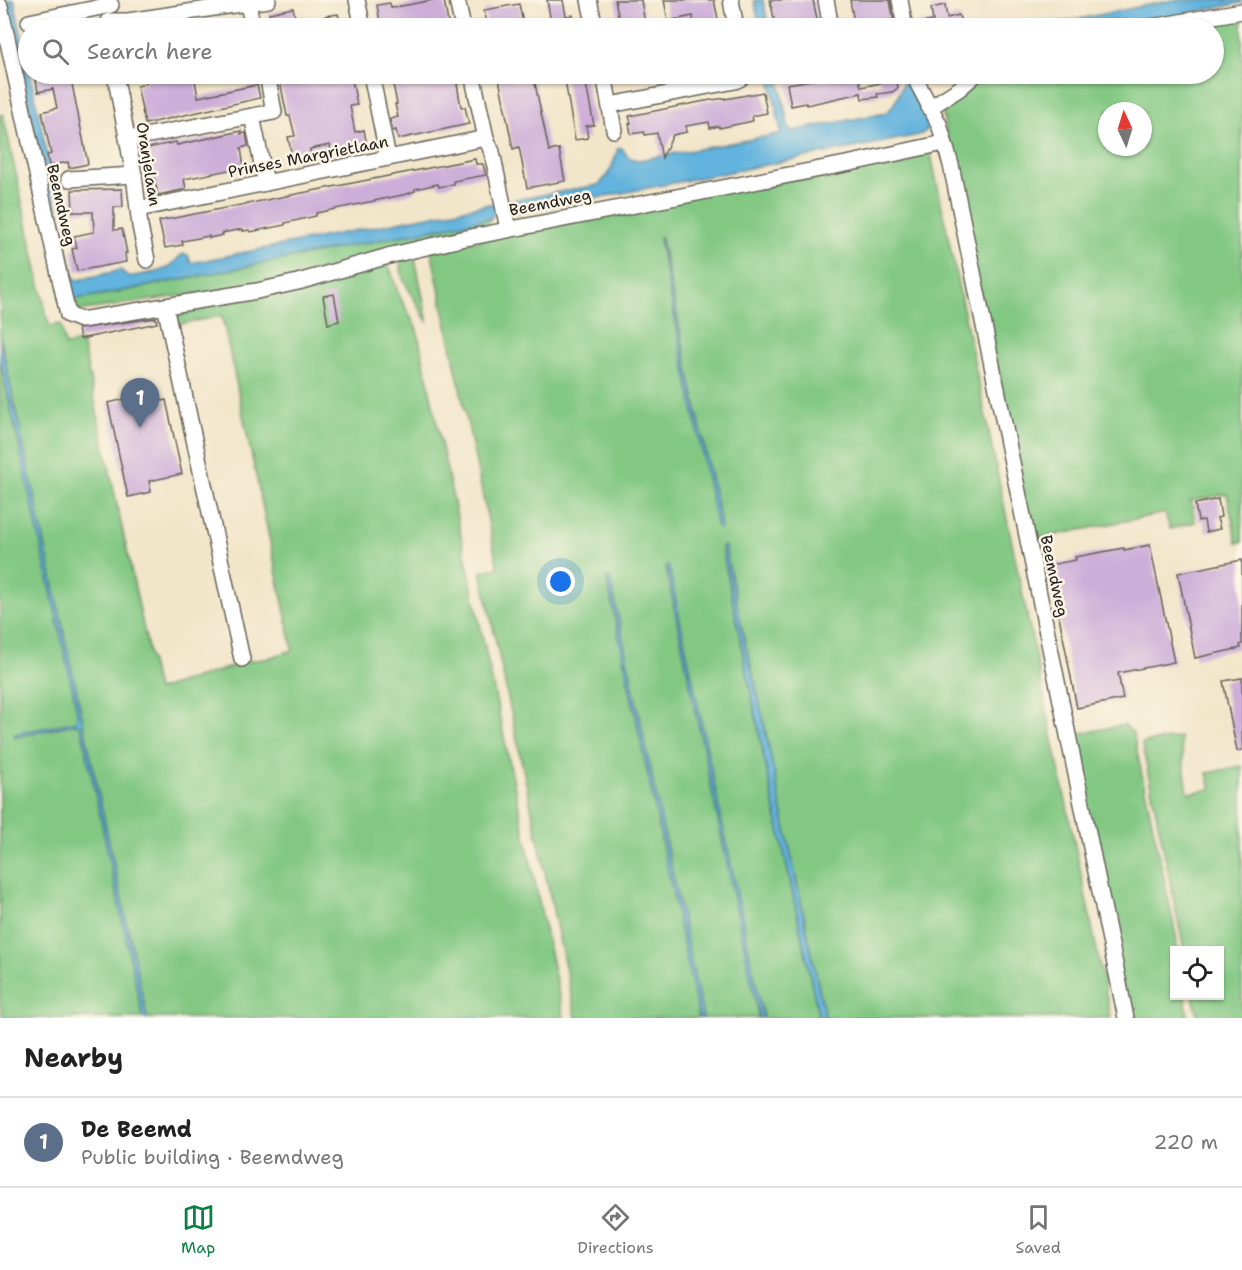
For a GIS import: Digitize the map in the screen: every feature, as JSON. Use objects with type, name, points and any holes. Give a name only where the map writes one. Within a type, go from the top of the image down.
[{"type":"street","points":[[147,18],[268,0]]},
{"type":"street","points":[[357,0],[361,18]]},
{"type":"street","points":[[457,0],[461,18]]},
{"type":"street","points":[[589,0],[593,18]]},
{"type":"street","points":[[731,0],[734,18]]},
{"type":"street","points":[[826,0],[829,18]]},
{"type":"street","points":[[900,0],[903,18]]},
{"type":"street","points":[[45,18],[111,2],[109,18]]},
{"type":"street","points":[[248,2],[251,18]]},
{"type":"street","name":"Beemdweg","points":[[0,6],[68,315],[81,320],[257,291],[392,255],[508,229],[944,143]]},
{"type":"street","points":[[1199,18],[1242,10]]},
{"type":"street","name":"Oranjelaan","points":[[117,84],[147,260]]},
{"type":"street","points":[[128,139],[274,112],[269,84]]},
{"type":"street","points":[[373,84],[388,158]]},
{"type":"street","points":[[474,84],[486,138],[492,152],[508,229]]},
{"type":"street","points":[[606,84],[614,130]]},
{"type":"street","points":[[610,105],[719,84]]},
{"type":"street","name":"Beemdweg","points":[[918,84],[939,124],[954,176],[1126,1018]]},
{"type":"street","points":[[929,108],[965,84]]},
{"type":"street","points":[[252,116],[266,183]]},
{"type":"street","name":"Prinses Margrietlaan","points":[[138,209],[486,138]]},
{"type":"street","points":[[69,179],[134,175]]},
{"type":"street","points":[[165,306],[243,659]]},
{"type":"green space","points":[[1242,15],[1242,542],[1237,543],[1227,494],[1191,501],[1195,522],[1170,529],[1165,513],[1030,540],[943,117],[943,107],[968,84],[1224,84],[1224,18]]},
{"type":"green space","points":[[3,114],[49,326],[61,324],[65,345],[82,342],[157,690],[247,661],[265,659],[293,650],[222,316],[174,325],[173,311],[387,263],[399,295],[417,330],[564,1018],[147,1018],[0,337],[0,115]]},
{"type":"green space","points":[[929,145],[1111,1018],[825,1018],[758,696],[724,546],[722,548],[765,762],[819,1018],[763,1018],[668,565],[666,567],[759,1018],[703,1018],[611,583],[608,579],[699,1018],[576,1018],[481,571],[498,568],[431,250]],"holes":[[[659,237],[721,526],[718,528]]]},
{"type":"green space","points":[[491,218],[486,225],[476,229],[429,238],[297,279],[76,311],[69,300],[112,293]]},
{"type":"green space","points":[[414,253],[428,323],[403,279],[400,264],[404,255]]},
{"type":"green space","points":[[0,359],[78,721],[15,734],[15,737],[75,724],[81,725],[143,1018],[3,1018],[0,1004]]},
{"type":"green space","points":[[1124,725],[1133,733],[1176,935],[1177,946],[1170,946],[1170,1000],[1186,1000],[1188,1018],[1128,1018],[1071,735]]},
{"type":"green space","points":[[1180,737],[1188,793],[1211,789],[1207,773],[1242,766],[1242,1018],[1198,1018],[1194,1000],[1224,1000],[1224,946],[1183,946],[1142,743]]},
{"type":"water","points":[[6,0],[14,0],[18,19],[18,55]]},
{"type":"water","points":[[754,0],[763,0],[767,18],[758,18]]},
{"type":"water","points":[[1173,0],[1242,0],[1242,3],[1165,18],[1083,18]]},
{"type":"water","points":[[24,84],[32,84],[73,277],[78,280],[121,270],[128,277],[154,272],[169,267],[184,254],[188,255],[191,263],[495,203],[496,210],[491,218],[112,293],[69,300]]},
{"type":"water","points":[[771,84],[780,84],[789,129],[793,131],[886,113],[896,100],[903,84],[911,84],[917,103],[929,124],[925,132],[919,135],[515,214],[511,211],[507,201],[598,185],[609,173],[618,148],[622,148],[631,158],[639,160],[779,134],[780,126]]},
{"type":"water","points":[[660,237],[721,526],[720,529],[717,527]]},
{"type":"water","points":[[0,337],[147,1018],[143,1018],[81,726],[75,724],[15,737],[15,734],[77,721],[77,710],[0,359]]},
{"type":"water","points":[[723,546],[758,696],[825,1018],[819,1018],[765,762]]},
{"type":"water","points":[[667,565],[669,567],[763,1018],[759,1018]]},
{"type":"water","points":[[610,578],[703,1018],[699,1018],[607,579]]},
{"type":"building","points":[[444,0],[447,18],[379,18],[377,5],[390,3],[391,8]]},
{"type":"building","points":[[547,0],[563,0],[566,16],[573,15],[573,18],[550,18]]},
{"type":"building","points":[[615,0],[641,0],[644,18],[619,18]]},
{"type":"building","points":[[664,0],[714,0],[718,18],[693,18],[693,16],[667,18]]},
{"type":"building","points":[[770,0],[813,0],[817,18],[774,18]]},
{"type":"building","points":[[850,0],[890,0],[893,18],[853,18]]},
{"type":"building","points":[[519,4],[522,18],[486,18],[484,10]]},
{"type":"building","points":[[945,5],[947,18],[933,18],[931,8]]},
{"type":"building","points":[[293,8],[295,18],[270,18],[269,13]]},
{"type":"building","points":[[338,14],[339,18],[325,18],[325,16]]},
{"type":"building","points":[[37,84],[72,84],[88,164],[69,168],[68,162],[49,166],[47,155],[51,154],[42,112],[57,108],[53,89],[38,92]]},
{"type":"building","points":[[196,84],[198,97],[257,85],[260,98],[145,124],[137,86]]},
{"type":"building","points":[[281,84],[353,84],[357,105],[350,106],[355,132],[364,130],[367,146],[331,153],[330,145],[310,149],[311,157],[293,161],[288,137],[295,136],[290,116],[287,116]]},
{"type":"building","points":[[393,84],[457,84],[461,107],[465,107],[469,124],[398,139],[390,119],[398,117],[395,104],[397,104]]},
{"type":"building","points":[[500,84],[535,84],[549,151],[559,149],[565,181],[527,188],[519,147],[513,149]]},
{"type":"building","points":[[566,84],[586,84],[594,125],[586,126],[588,138],[575,140]]},
{"type":"building","points":[[787,84],[860,84],[861,87],[897,84],[898,88],[892,92],[877,94],[878,97],[862,99],[861,93],[807,105],[806,103],[791,106]]},
{"type":"building","points":[[763,92],[767,113],[752,116],[753,121],[719,128],[719,126],[710,128],[709,122],[686,126],[687,132],[673,135],[662,158],[657,133],[631,134],[629,116]]},
{"type":"building","points":[[241,131],[241,134],[246,133],[248,146],[241,148],[244,167],[184,179],[186,189],[158,195],[153,171],[148,172],[143,149],[176,142],[177,145]]},
{"type":"building","points":[[475,159],[476,164],[483,164],[486,175],[453,181],[454,184],[439,187],[438,184],[415,189],[407,194],[316,213],[316,216],[285,223],[285,225],[250,232],[249,230],[243,231],[243,229],[222,233],[223,235],[209,238],[209,236],[182,241],[183,245],[165,248],[159,221]]},
{"type":"building","points":[[122,189],[123,207],[114,207],[114,230],[122,229],[127,253],[125,253],[126,262],[77,271],[72,249],[77,248],[74,236],[94,232],[93,212],[73,212],[72,190]]},
{"type":"building","points":[[334,294],[339,321],[328,324],[323,296]]},
{"type":"building","points":[[156,318],[157,323],[80,339],[78,329]]},
{"type":"building","points":[[146,394],[148,404],[166,400],[182,474],[149,481],[151,492],[128,497],[108,403]]},
{"type":"building","points":[[1218,499],[1221,517],[1217,518],[1220,529],[1206,532],[1204,520],[1198,521],[1195,504]]},
{"type":"building","points":[[1150,545],[1174,662],[1118,673],[1123,699],[1077,708],[1049,565],[1076,560],[1075,557]]},
{"type":"building","points":[[1242,560],[1241,648],[1195,658],[1178,573]]},
{"type":"building","points":[[1242,678],[1242,750],[1237,751],[1223,681]]},
{"type":"place","name":"De Beemd","points":[[140,428]]}]
